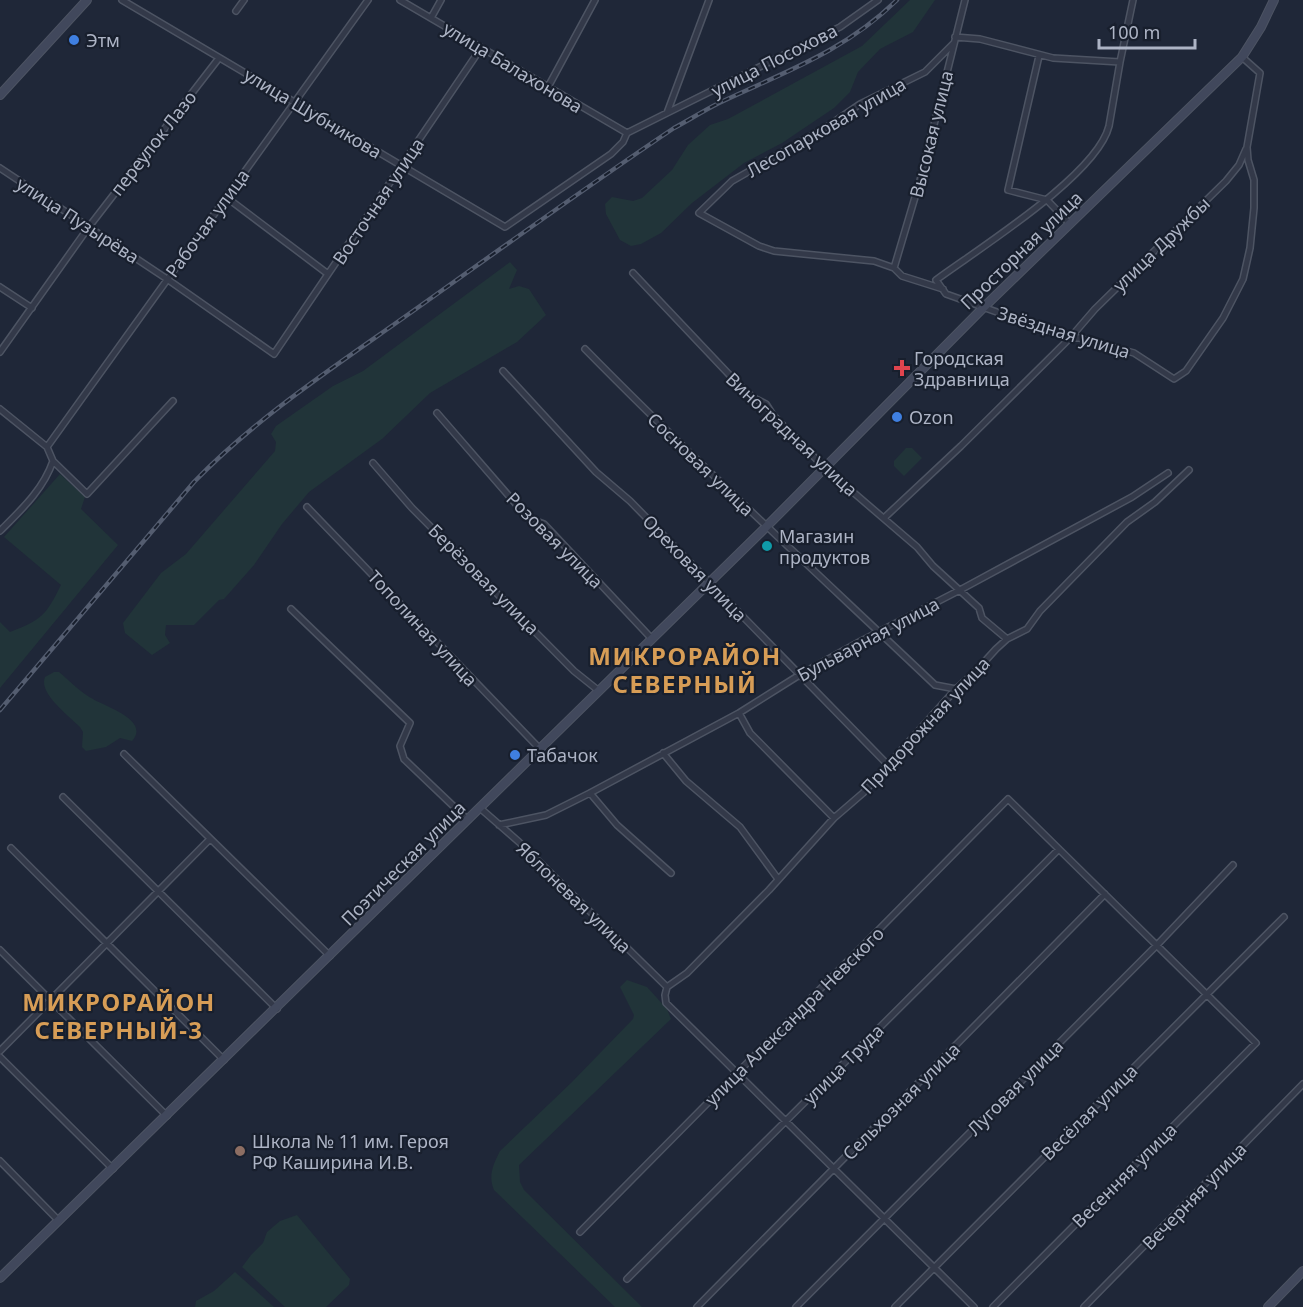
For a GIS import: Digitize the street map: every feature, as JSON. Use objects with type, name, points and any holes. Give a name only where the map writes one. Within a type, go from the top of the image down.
[{"type":"street","points":[[0,95],[87,0]]},
{"type":"street","name":"улица Шубникова","points":[[122,0],[505,227],[611,154],[623,142],[627,134]]},
{"type":"street","points":[[236,11],[244,0]]},
{"type":"street","name":"Рабочая улица","points":[[47,447],[368,0]]},
{"type":"street","name":"улица Балахонова","points":[[400,0],[627,134]]},
{"type":"street","points":[[431,18],[441,0]]},
{"type":"street","points":[[548,87],[595,0]]},
{"type":"street","points":[[667,113],[709,0]]},
{"type":"street","name":"улица Посохова","points":[[627,134],[840,27],[878,0]]},
{"type":"street","name":"Высокая улица","points":[[894,268],[921,177],[965,0]]},
{"type":"street","points":[[943,290],[936,280],[1047,200],[1092,158],[1106,136],[1133,0]]},
{"type":"street","name":"Просторная улица","points":[[825,468],[984,307],[1242,57],[1261,27],[1274,0]]},
{"type":"street","points":[[954,40],[980,39],[1039,56],[1120,63]]},
{"type":"street","name":"Лесопарковая улица","points":[[699,213],[732,181],[825,128],[860,104],[925,72],[954,40]]},
{"type":"street","name":"Восточная улица","points":[[274,354],[481,48]]},
{"type":"street","points":[[1039,56],[1008,190],[1047,200],[1070,224]]},
{"type":"street","points":[[1242,57],[1260,73],[1247,147]]},
{"type":"street","name":"переулок Лазо","points":[[0,352],[88,228],[219,58]]},
{"type":"street","name":"Звёздная улица","points":[[699,213],[759,246],[774,251],[874,261],[894,268],[902,276],[943,290],[946,294],[1070,338],[1079,338],[1134,353],[1174,379],[1186,371],[1217,327],[1243,279],[1250,248],[1254,208],[1254,180],[1247,147]]},
{"type":"street","name":"улица Дружбы","points":[[884,518],[961,446],[1070,338],[1095,309],[1226,181],[1239,165],[1247,147]]},
{"type":"street","name":"улица Пузырёва","points":[[0,168],[167,279],[274,354]]},
{"type":"street","points":[[226,197],[328,274]]},
{"type":"street","name":"Виноградная улица","points":[[633,273],[739,385],[754,398],[766,404],[773,416],[825,468],[917,547],[933,566],[979,608],[982,618],[1007,639]]},
{"type":"street","points":[[0,287],[32,308]]},
{"type":"street","name":"Сосновая улица","points":[[585,349],[658,424],[685,446],[766,527],[935,685],[956,689]]},
{"type":"street","name":"Ореховая улица","points":[[503,371],[596,472],[630,501],[888,765]]},
{"type":"street","points":[[0,409],[47,447],[54,461],[87,494],[173,401]]},
{"type":"street","name":"Розовая улица","points":[[437,413],[528,518],[544,524],[652,639]]},
{"type":"street","points":[[0,531],[47,478],[54,461]]},
{"type":"street","name":"Берёзовая улица","points":[[373,463],[412,508],[574,671],[598,691]]},
{"type":"street","name":"Поэтическая улица","points":[[2,1273],[225,1060],[825,468]]},
{"type":"street","name":"Придорожная улица","points":[[667,987],[687,973],[834,818],[863,793],[956,689],[1007,639],[1027,629],[1044,607],[1127,522],[1155,502],[1189,470]]},
{"type":"street","name":"Бульварная улица","points":[[499,825],[546,815],[590,793],[739,713],[801,674],[1132,497],[1168,473]]},
{"type":"street","name":"Тополиная улица","points":[[307,507],[540,749]]},
{"type":"street","points":[[291,609],[410,723],[400,746],[404,759],[468,820]]},
{"type":"street","points":[[739,713],[750,733],[834,818]]},
{"type":"street","points":[[124,753],[330,956]]},
{"type":"street","points":[[663,753],[686,781],[740,827],[778,879]]},
{"type":"street","points":[[590,793],[617,825],[671,873]]},
{"type":"street","points":[[63,797],[277,1009]]},
{"type":"street","name":"улица Александра Невского","points":[[580,1232],[1008,799],[1059,849]]},
{"type":"street","name":"Яблоневая улица","points":[[480,808],[519,842],[667,987]]},
{"type":"street","points":[[0,1052],[210,839]]},
{"type":"street","points":[[11,848],[225,1060]]},
{"type":"street","points":[[1059,849],[1206,994]]},
{"type":"street","name":"улица Труда","points":[[627,1279],[1059,849]]},
{"type":"street","name":"Луговая улица","points":[[796,1307],[1157,945],[1233,865]]},
{"type":"street","name":"Сельхозная улица","points":[[697,1307],[1105,894]]},
{"type":"street","name":"Весёлая улица","points":[[895,1307],[1284,916]]},
{"type":"street","points":[[0,950],[167,1116]]},
{"type":"street","points":[[667,987],[666,1003],[974,1307]]},
{"type":"street","name":"Весенняя улица","points":[[993,1307],[1256,1043],[1206,994]]},
{"type":"street","points":[[0,1057],[113,1169]]},
{"type":"street","name":"Вечерняя улица","points":[[1084,1307],[1303,1084]]},
{"type":"street","points":[[0,1161],[59,1221]]},
{"type":"street","points":[[1268,1307],[1303,1271]]},
{"type":"green space","points":[[910,0],[935,0],[913,32],[880,49],[858,72],[850,92],[834,108],[782,143],[744,163],[692,203],[661,233],[641,244],[631,246],[620,240],[606,214],[605,204],[612,197],[633,201],[642,198],[672,170],[688,145],[710,125],[728,119],[862,46]]},
{"type":"green space","points":[[510,262],[517,270],[509,289],[519,286],[529,289],[546,315],[517,342],[430,393],[382,439],[309,492],[282,524],[254,565],[224,599],[219,600],[194,625],[166,625],[165,635],[170,643],[152,655],[125,633],[123,623],[161,573],[186,554],[275,451],[276,442],[271,434],[276,426],[333,386],[363,371]]},
{"type":"green space","points":[[906,448],[912,448],[922,458],[904,476],[894,466],[894,461]]},
{"type":"green space","points":[[60,474],[85,497],[81,509],[118,545],[0,688],[0,622],[10,632],[36,620],[47,610],[61,585],[4,537]]},
{"type":"green space","points":[[59,672],[89,696],[131,720],[136,733],[132,741],[120,738],[106,747],[86,751],[82,747],[83,732],[80,727],[56,704],[46,690],[45,677]]},
{"type":"green space","points":[[627,980],[647,987],[667,1009],[671,1019],[519,1165],[520,1182],[524,1190],[642,1307],[615,1307],[494,1190],[491,1180],[493,1166],[500,1151],[633,1019],[634,1015],[620,987]]},
{"type":"green space","points":[[297,1215],[350,1279],[349,1285],[326,1307],[285,1307],[242,1267],[263,1243],[267,1232],[280,1221]]},
{"type":"green space","points":[[235,1272],[274,1307],[195,1307],[196,1301],[214,1291]]},
{"type":"railway","points":[[0,710],[194,482],[271,413],[327,371],[674,128],[719,103],[835,47],[856,34],[897,0]]},
{"type":"place","name":"Этм","points":[[74,40]]},
{"type":"place","name":"Городская Здравница","points":[[902,368]]},
{"type":"place","name":"Ozon","points":[[897,417]]},
{"type":"place","name":"Магазин продуктов","points":[[767,546]]},
{"type":"place","name":"Табачок","points":[[515,755]]},
{"type":"place","name":"Школа № 11 им. Героя РФ Каширина И.В.","points":[[240,1151]]},
{"type":"district","name":"МИКРОРАЙОН СЕВЕРНЫЙ","points":[[685,669]]},
{"type":"district","name":"МИКРОРАЙОН СЕВЕРНЫЙ-3","points":[[119,1015]]}]
